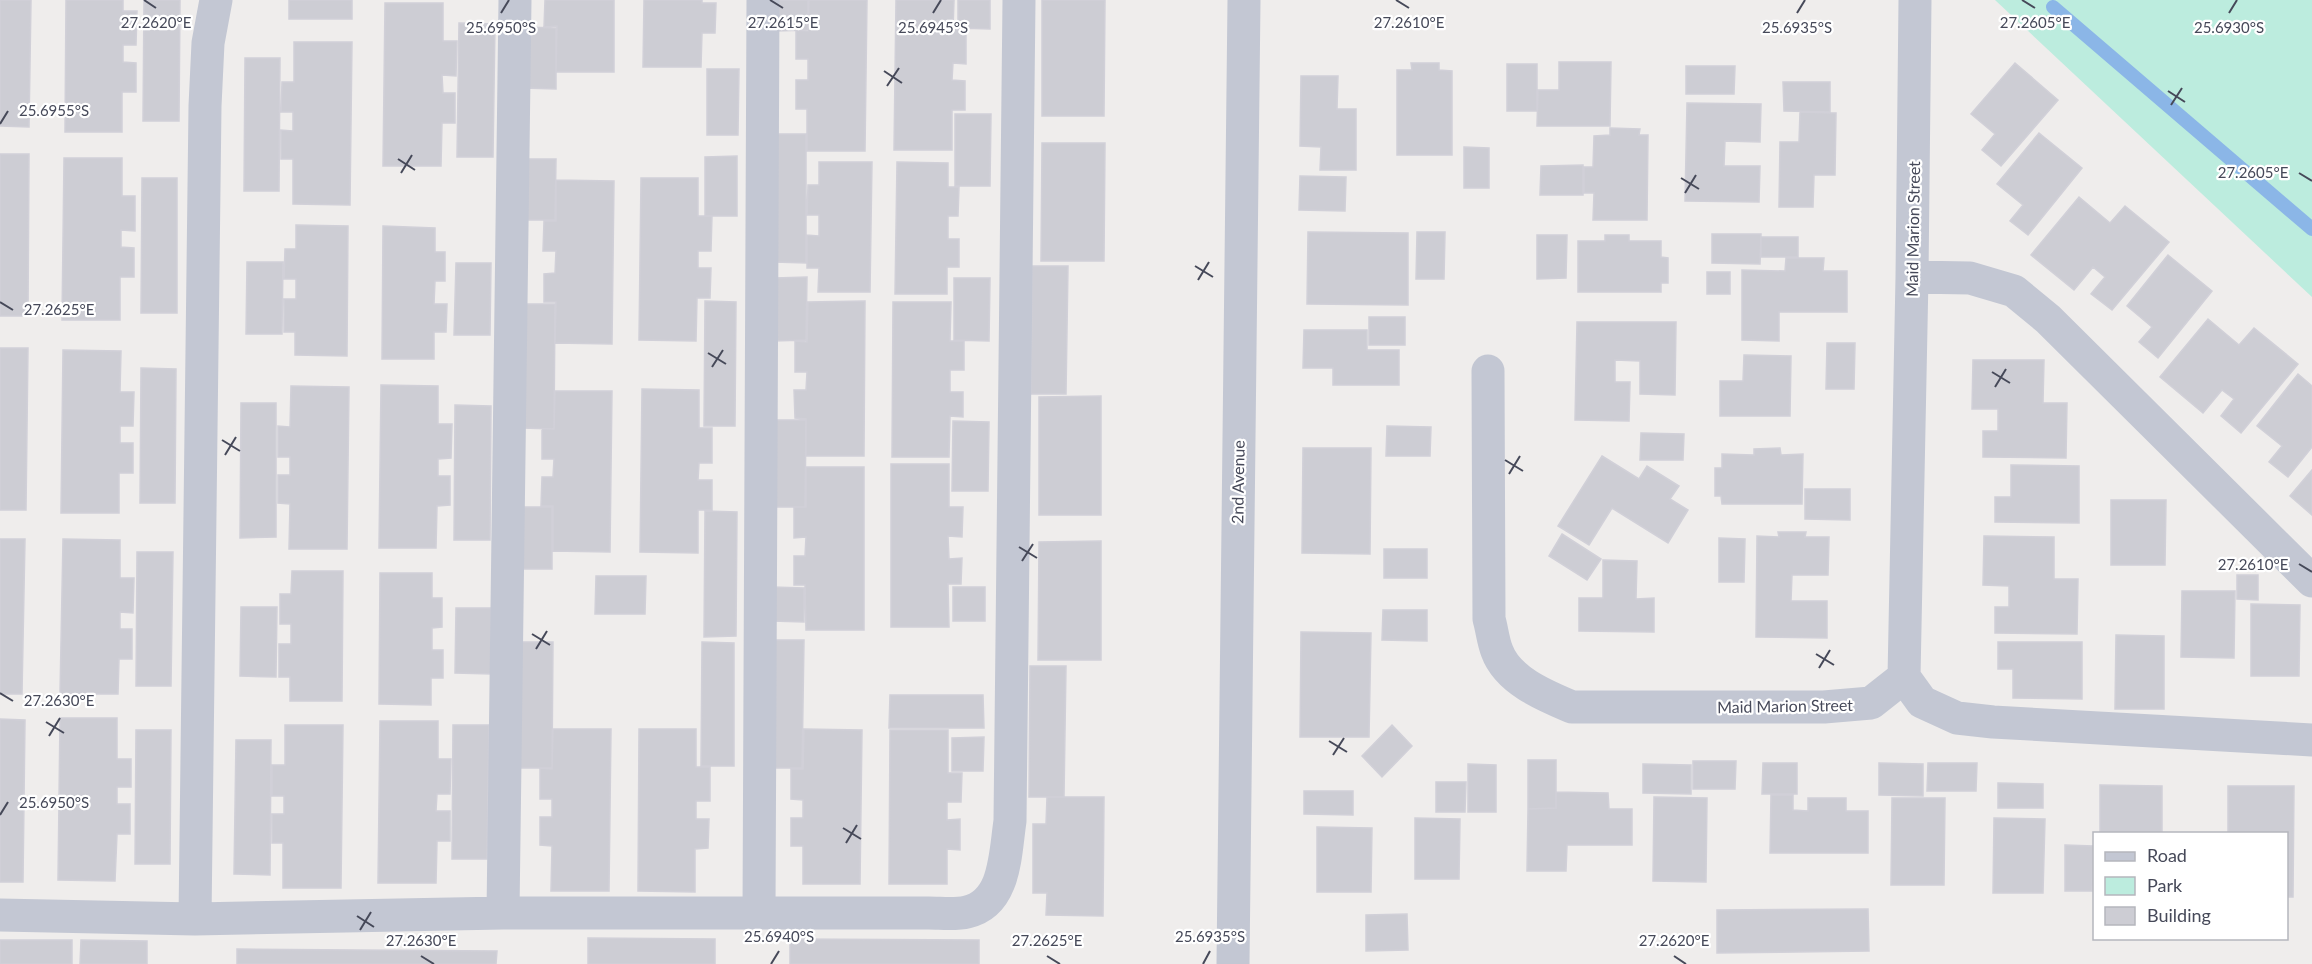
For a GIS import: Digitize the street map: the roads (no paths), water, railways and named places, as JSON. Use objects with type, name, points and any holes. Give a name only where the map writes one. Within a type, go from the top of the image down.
[{"type":"street","points":[[195,920],[205,106],[208,43],[216,0]]},
{"type":"street","points":[[503,913],[515,0]]},
{"type":"street","points":[[759,912],[763,0]]},
{"type":"street","points":[[0,915],[195,920],[503,913],[965,913],[984,906],[999,885],[1010,821],[1019,0]]},
{"type":"street","name":"2nd Avenue","points":[[1233,964],[1244,0]]},
{"type":"street","name":"Maid Marion Street","points":[[1488,371],[1489,619],[1498,654],[1512,673],[1539,693],[1572,707],[1824,707],[1871,703],[1904,676],[1915,0]]},
{"type":"street","points":[[1912,277],[1970,278],[2014,291],[2048,319],[2312,581]]},
{"type":"street","points":[[1904,676],[1922,702],[1958,718],[2312,741]]},
{"type":"waterway","points":[[2053,7],[2312,229]]}]
